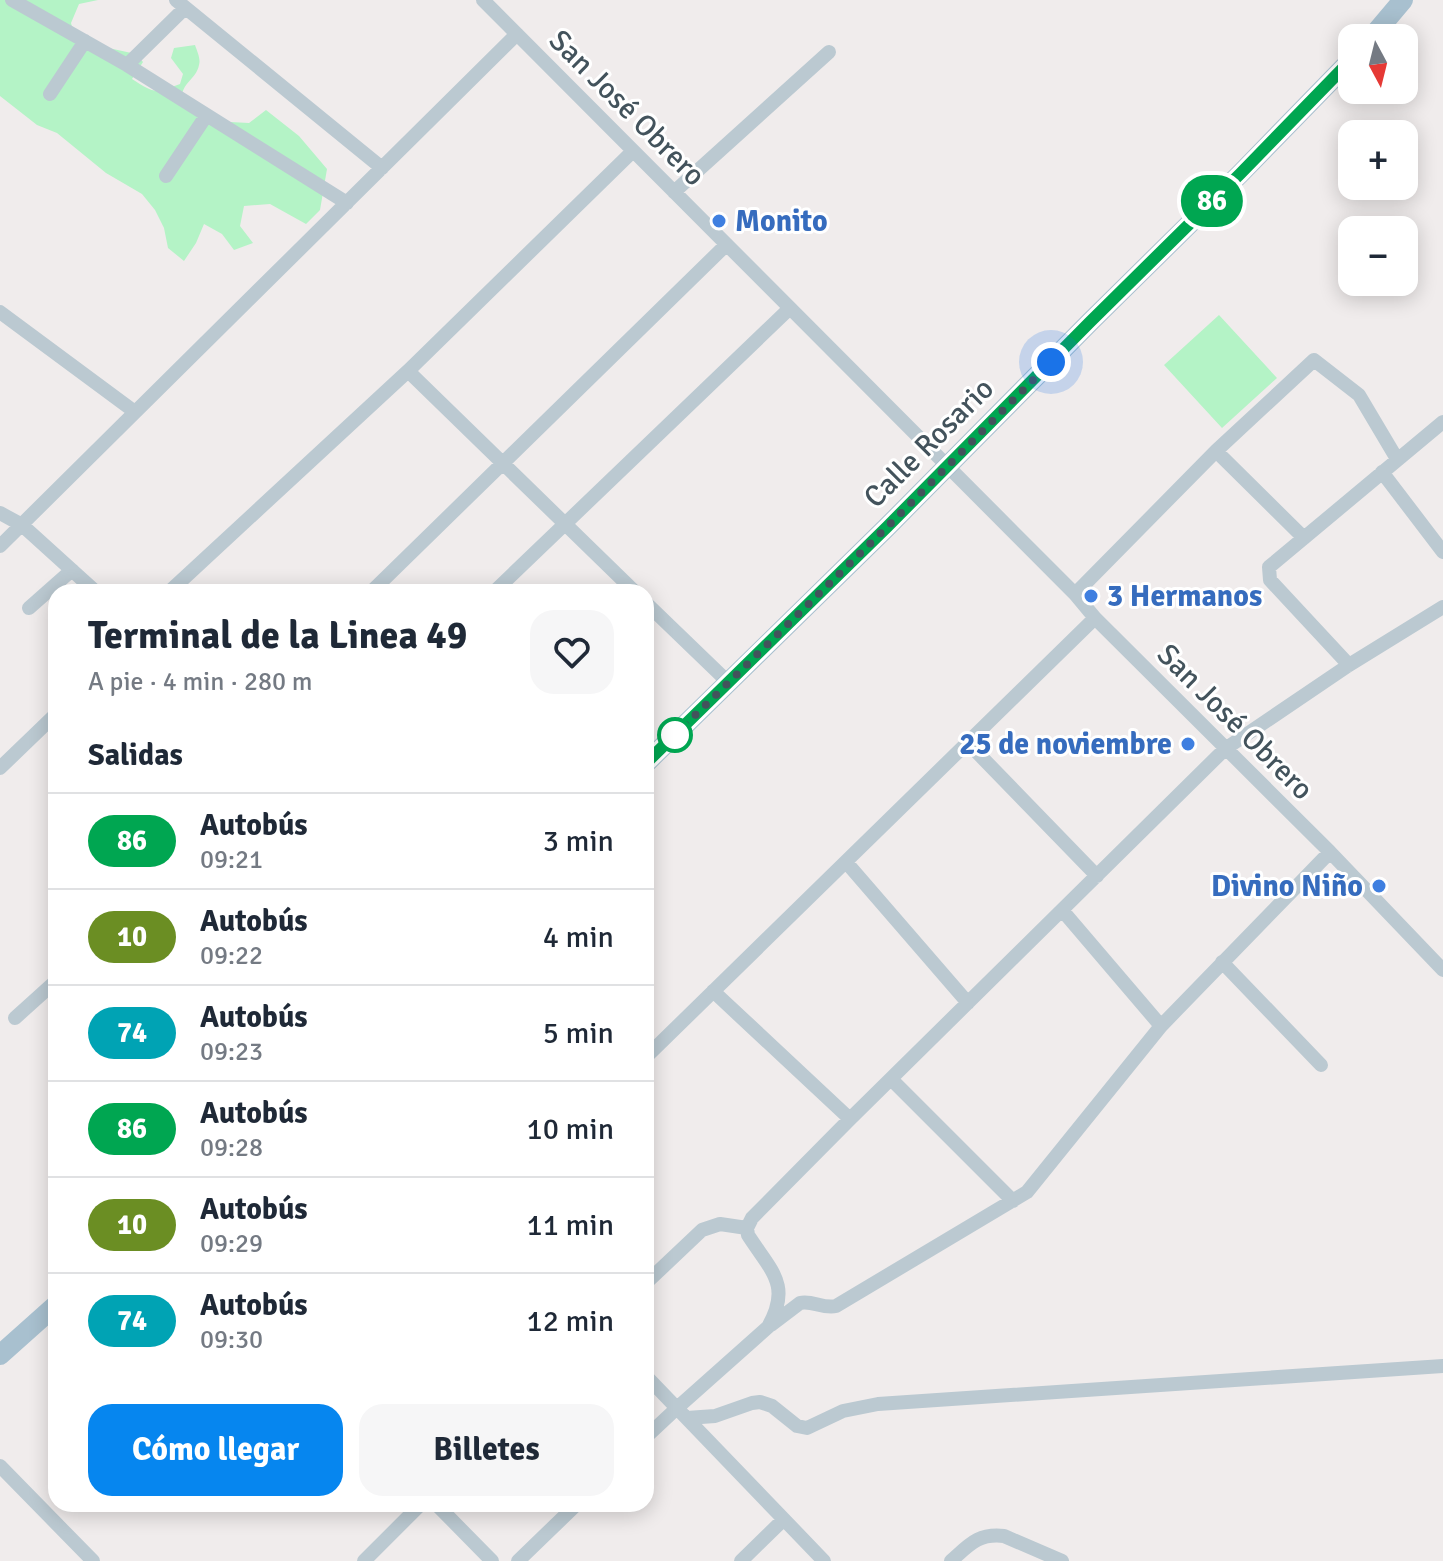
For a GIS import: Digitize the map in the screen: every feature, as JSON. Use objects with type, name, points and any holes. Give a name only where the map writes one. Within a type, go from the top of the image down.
[{"type":"main road","points":[[1383,24],[1403,0]]},
{"type":"main road","name":"Calle Rosario","points":[[654,755],[1338,73]]},
{"type":"main road","points":[[0,1355],[48,1312]]},
{"type":"street","points":[[12,0],[127,65],[347,203]]},
{"type":"street","name":"San José Obrero","points":[[483,0],[1075,594],[1095,618],[1330,852],[1443,970]]},
{"type":"street","points":[[127,65],[180,4],[382,168]]},
{"type":"street","points":[[0,546],[517,34]]},
{"type":"street","points":[[50,94],[85,41]]},
{"type":"street","points":[[674,192],[829,52]]},
{"type":"street","points":[[166,176],[206,116]]},
{"type":"street","points":[[178,584],[408,371],[633,151]]},
{"type":"street","points":[[379,584],[726,245]]},
{"type":"street","points":[[502,584],[789,309]]},
{"type":"street","points":[[0,312],[135,412]]},
{"type":"street","points":[[1075,594],[1216,451],[1314,360],[1359,395],[1397,459]]},
{"type":"street","points":[[408,371],[627,584]]},
{"type":"street","points":[[1349,665],[1270,580],[1269,567],[1443,422]]},
{"type":"street","points":[[1216,451],[1304,538]]},
{"type":"street","points":[[1382,472],[1443,552]]},
{"type":"street","points":[[0,513],[22,525],[87,584]]},
{"type":"street","points":[[56,584],[72,570]]},
{"type":"street","points":[[29,608],[48,591]]},
{"type":"street","points":[[768,1327],[779,1302],[780,1287],[748,1235],[747,1228],[752,1218],[1225,749],[1349,665],[1443,607]]},
{"type":"street","points":[[654,611],[729,683]]},
{"type":"street","points":[[654,1049],[1095,618]]},
{"type":"street","points":[[0,768],[48,722]]},
{"type":"street","points":[[968,743],[1097,876]]},
{"type":"street","points":[[654,1432],[682,1413],[768,1327],[795,1307],[805,1302],[824,1307],[836,1306],[1027,1192],[1161,1026],[1330,852]]},
{"type":"street","points":[[846,862],[968,1003]]},
{"type":"street","points":[[1062,910],[1161,1026]]},
{"type":"street","points":[[1222,962],[1321,1065]]},
{"type":"street","points":[[15,1018],[48,988]]},
{"type":"street","points":[[713,991],[850,1119]]},
{"type":"street","points":[[891,1079],[1013,1201]]},
{"type":"street","points":[[654,1275],[702,1230],[720,1224],[747,1228]]},
{"type":"street","points":[[682,1413],[715,1416],[760,1402],[772,1406],[797,1426],[807,1428],[843,1411],[878,1404],[1443,1366]]},
{"type":"street","points":[[654,1384],[824,1561]]},
{"type":"street","points":[[0,1466],[93,1561]]},
{"type":"street","points":[[364,1561],[413,1512]]},
{"type":"street","points":[[444,1512],[492,1561]]},
{"type":"street","points":[[518,1561],[569,1512]]},
{"type":"street","points":[[741,1561],[783,1520]]},
{"type":"street","points":[[951,1561],[975,1540],[996,1535],[1062,1561]]},
{"type":"green space","points":[[0,0],[98,0],[79,4],[71,23],[74,34],[104,47],[136,54],[143,62],[132,79],[151,90],[180,84],[183,74],[171,58],[174,48],[195,45],[199,65],[184,89],[181,101],[211,121],[249,123],[266,110],[299,136],[327,169],[320,210],[306,224],[270,204],[244,206],[240,226],[253,243],[234,250],[222,234],[204,224],[184,261],[168,248],[164,228],[142,194],[106,173],[57,133],[37,125],[0,96]]},
{"type":"green space","points":[[1219,315],[1277,378],[1222,428],[1164,365]]},
{"type":"bus line","name":"86","points":[[654,755],[887,527],[1338,73]]},
{"type":"place","name":"Monito","points":[[719,221]]},
{"type":"place","name":"3 Hermanos","points":[[1091,596]]},
{"type":"place","name":"25 de noviembre","points":[[1188,744]]},
{"type":"place","name":"Divino Niño","points":[[1379,886]]},
{"type":"route","points":[[675,735],[1051,362]]}]
